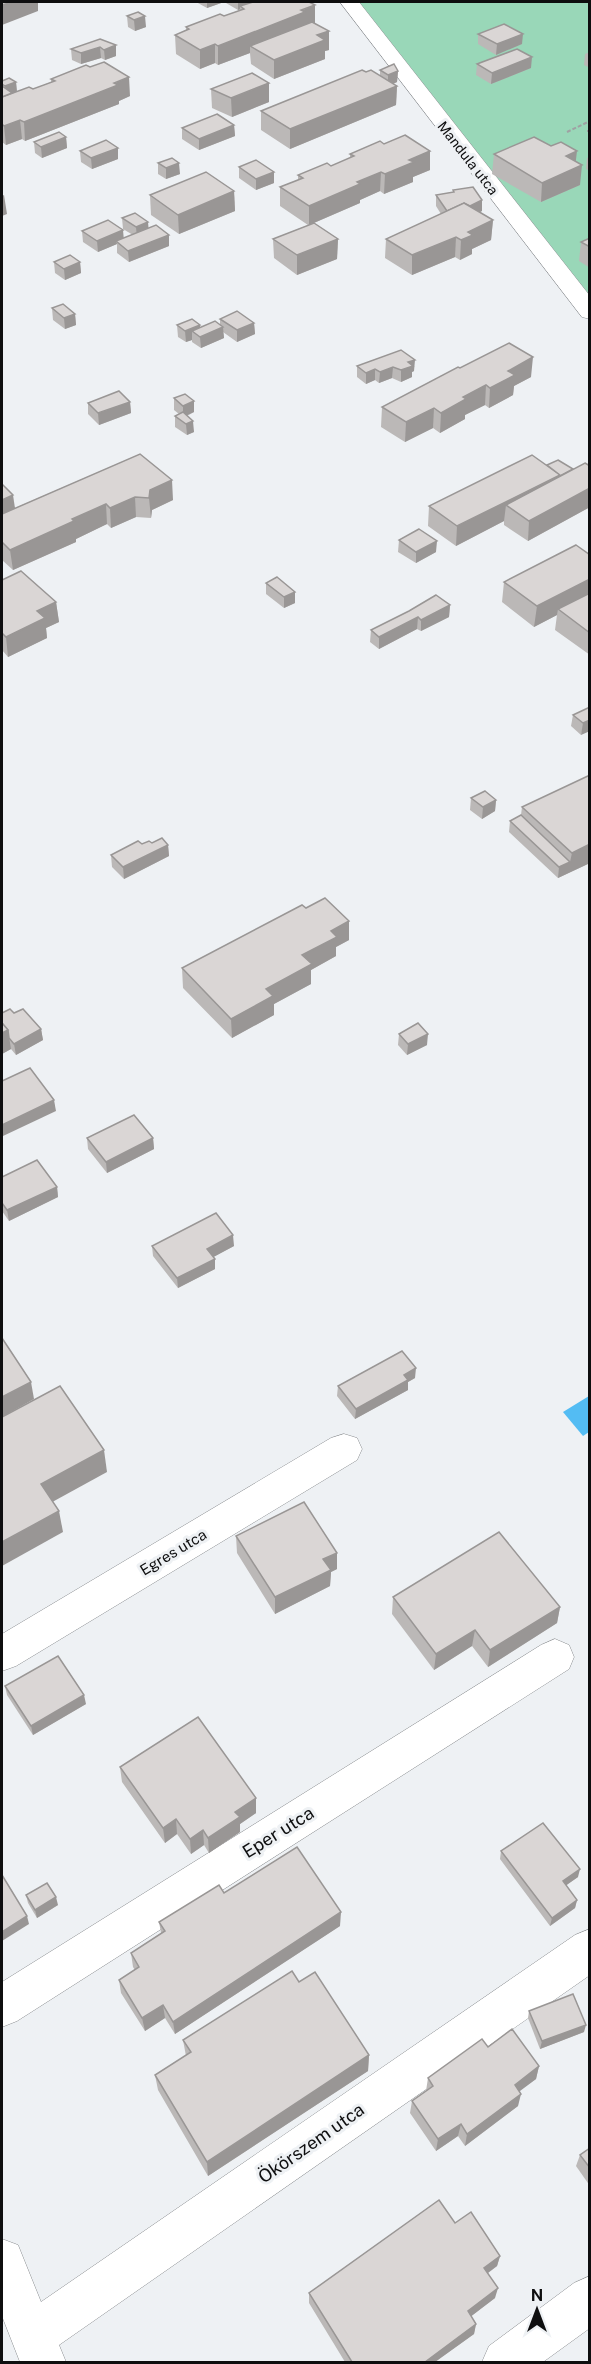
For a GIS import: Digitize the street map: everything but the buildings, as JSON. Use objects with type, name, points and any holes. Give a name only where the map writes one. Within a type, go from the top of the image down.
[{"type":"street","name":"Mandula utca","points":[[349,2],[590,312]]},
{"type":"street","name":"Egres utca","points":[[2,1654],[344,1449]]},
{"type":"street","name":"Eper utca","points":[[2,2006],[555,1657]]},
{"type":"street","name":"Ökörszem utca","points":[[38,2349],[590,1950]]},
{"type":"street","points":[[2,2261],[38,2349]]},
{"type":"street","points":[[505,2362],[590,2299]]},
{"type":"path","points":[[567,132],[590,121]]},
{"type":"green space","points":[[349,2],[589,2],[589,312]]},
{"type":"water","points":[[589,1396],[589,1432],[583,1436],[563,1412]]}]
